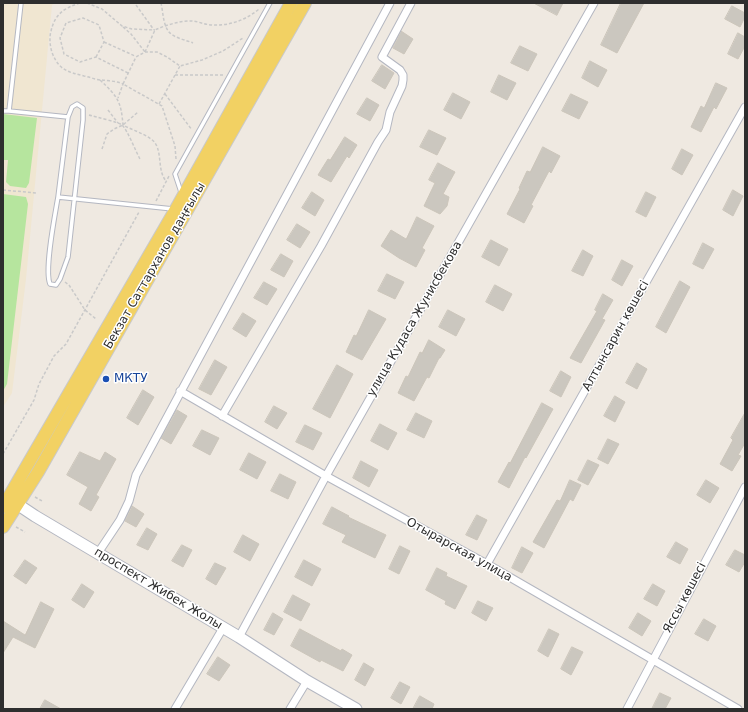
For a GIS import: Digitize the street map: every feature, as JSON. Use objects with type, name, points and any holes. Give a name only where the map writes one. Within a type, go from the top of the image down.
[{"type":"main road","name":"Бекзат Саттарханов даңғылы","points":[[3,527],[8,501],[176,209],[291,3]]},
{"type":"main road","name":"Бекзат Саттарханов даңғылы","points":[[8,501],[38,472],[305,3]]},
{"type":"main road","name":"проспект Жибек Жолы","points":[[8,501],[239,637],[307,681],[356,709]]},
{"type":"street","points":[[98,553],[120,520],[129,501],[136,475],[390,3]]},
{"type":"street","points":[[222,416],[321,246],[386,130],[390,112],[402,86],[403,75],[400,70],[382,57],[411,3]]},
{"type":"street","name":"улица Кудаса Жунисбекова","points":[[239,637],[326,476],[594,3]]},
{"type":"street","name":"Алтынсарин көшесі","points":[[487,564],[745,107]]},
{"type":"street","name":"Отырарская улица","points":[[180,391],[326,476],[487,564],[738,709]]},
{"type":"street","name":"Яссы көшесі","points":[[627,709],[745,487]]},
{"type":"street","points":[[175,709],[223,628]]},
{"type":"street","points":[[290,709],[307,681]]},
{"type":"lane","points":[[10,111],[21,3]]},
{"type":"lane","points":[[183,196],[175,174],[232,74],[270,3]]},
{"type":"lane","points":[[77,104],[83,108],[83,113],[68,257],[60,279],[56,285],[50,284],[48,279],[48,263],[68,117],[72,106],[77,104]]},
{"type":"lane","points":[[3,111],[68,117]]},
{"type":"lane","points":[[58,196],[176,209]]},
{"type":"path","points":[[80,3],[67,7],[60,12],[50,32],[52,53],[57,64],[65,71],[123,84],[162,106],[175,146],[176,163],[175,174],[170,174],[157,199]]},
{"type":"path","points":[[87,3],[102,9],[131,34],[145,52]]},
{"type":"path","points":[[161,3],[169,32],[177,37],[193,43]]},
{"type":"path","points":[[136,6],[155,30]]},
{"type":"path","points":[[122,26],[132,29],[155,30],[166,25],[191,21],[212,25],[227,25],[242,20],[262,7]]},
{"type":"path","points":[[96,57],[104,42],[99,25],[83,18],[66,23],[60,38],[64,54],[80,62],[96,57],[128,73]]},
{"type":"path","points":[[159,104],[180,66],[202,60],[223,51],[256,29]]},
{"type":"path","points":[[145,52],[155,30]]},
{"type":"path","points":[[104,42],[136,57]]},
{"type":"path","points":[[118,98],[136,57],[145,52],[157,52],[167,56],[180,66]]},
{"type":"path","points":[[175,75],[212,76],[232,74]]},
{"type":"path","points":[[100,80],[118,98],[123,125],[140,159]]},
{"type":"path","points":[[164,94],[196,136]]},
{"type":"path","points":[[108,110],[118,123]]},
{"type":"path","points":[[102,149],[107,134],[123,125],[138,112]]},
{"type":"path","points":[[83,113],[118,123],[153,139],[160,156],[161,172],[166,181]]},
{"type":"path","points":[[3,190],[37,193]]},
{"type":"path","points":[[3,454],[34,400],[39,384],[54,356],[66,344],[143,206]]},
{"type":"path","points":[[60,279],[70,285],[85,310],[96,319]]},
{"type":"shaded area","points":[[3,3],[56,3],[52,5],[26,279],[12,393],[3,407]]},
{"type":"green space","points":[[3,114],[37,118],[29,183],[26,188],[10,186],[6,182],[8,160],[3,160]]},
{"type":"green space","points":[[3,194],[26,197],[28,204],[7,384],[3,391]]},
{"type":"building","points":[[534,3],[563,3],[557,15]]},
{"type":"building","points":[[621,3],[644,3],[617,53],[601,45]]},
{"type":"building","points":[[732,6],[745,13],[745,17],[740,27],[725,19]]},
{"type":"building","points":[[401,31],[413,39],[404,54],[393,48]]},
{"type":"building","points":[[738,33],[745,37],[745,46],[738,59],[728,54]]},
{"type":"building","points":[[520,46],[537,54],[528,71],[511,63]]},
{"type":"building","points":[[590,61],[607,70],[598,87],[582,78]]},
{"type":"building","points":[[382,65],[394,73],[385,89],[372,81]]},
{"type":"building","points":[[499,75],[516,83],[507,100],[491,92]]},
{"type":"building","points":[[716,83],[727,88],[716,109],[714,107],[701,132],[691,127],[701,106],[704,108]]},
{"type":"building","points":[[453,93],[470,102],[461,119],[444,110]]},
{"type":"building","points":[[571,94],[588,102],[579,119],[562,111]]},
{"type":"building","points":[[367,98],[379,105],[370,121],[357,114]]},
{"type":"building","points":[[429,130],[446,138],[437,155],[420,147]]},
{"type":"building","points":[[345,137],[357,145],[349,158],[347,156],[331,182],[318,175]]},
{"type":"building","points":[[543,147],[560,156],[551,173],[549,171],[531,205],[533,206],[524,223],[507,214],[520,189],[519,188],[527,171],[530,172]]},
{"type":"building","points":[[682,149],[693,155],[682,175],[672,169]]},
{"type":"building","points":[[438,163],[455,172],[443,194],[449,197],[447,206],[440,214],[424,206],[435,183],[429,180]]},
{"type":"building","points":[[733,190],[743,196],[733,216],[723,210]]},
{"type":"building","points":[[312,192],[324,200],[315,216],[302,208]]},
{"type":"building","points":[[646,192],[656,197],[646,217],[636,212]]},
{"type":"building","points":[[417,217],[434,226],[422,248],[425,250],[416,267],[381,246],[391,230],[406,239]]},
{"type":"building","points":[[297,224],[310,232],[300,248],[287,240]]},
{"type":"building","points":[[491,240],[508,249],[499,266],[482,257]]},
{"type":"building","points":[[703,243],[714,249],[703,269],[693,264]]},
{"type":"building","points":[[583,250],[593,256],[583,276],[572,271]]},
{"type":"building","points":[[281,254],[293,261],[284,277],[271,270]]},
{"type":"building","points":[[622,260],[633,266],[622,286],[612,280]]},
{"type":"building","points":[[387,274],[404,282],[395,299],[378,291]]},
{"type":"building","points":[[680,281],[690,287],[666,333],[656,327]]},
{"type":"building","points":[[264,282],[277,289],[267,305],[254,298]]},
{"type":"building","points":[[495,285],[512,294],[503,311],[486,302]]},
{"type":"building","points":[[603,294],[613,300],[602,319],[605,320],[581,363],[570,358],[597,311],[595,310]]},
{"type":"building","points":[[369,310],[386,319],[362,360],[346,352]]},
{"type":"building","points":[[448,310],[465,319],[456,336],[439,327]]},
{"type":"building","points":[[243,313],[256,321],[246,337],[233,329]]},
{"type":"building","points":[[429,340],[445,350],[439,358],[429,378],[427,377],[414,401],[398,393],[406,376],[408,377],[420,352],[422,353]]},
{"type":"building","points":[[215,360],[227,367],[211,395],[199,389]]},
{"type":"building","points":[[637,363],[647,369],[637,389],[626,383]]},
{"type":"building","points":[[337,365],[353,374],[330,418],[313,409]]},
{"type":"building","points":[[561,371],[571,377],[561,397],[550,391]]},
{"type":"building","points":[[143,390],[154,397],[138,425],[127,418]]},
{"type":"building","points":[[615,396],[625,402],[615,422],[604,416]]},
{"type":"building","points":[[542,403],[553,409],[509,488],[498,482],[509,462],[510,463]]},
{"type":"building","points":[[274,406],[287,413],[277,429],[265,422]]},
{"type":"building","points":[[177,410],[187,416],[171,444],[161,438]]},
{"type":"building","points":[[416,413],[432,421],[424,438],[407,430]]},
{"type":"building","points":[[745,413],[745,443],[738,455],[741,456],[732,471],[720,464],[733,440],[731,438]]},
{"type":"building","points":[[380,424],[397,433],[388,450],[371,441]]},
{"type":"building","points":[[305,425],[322,433],[313,450],[296,442]]},
{"type":"building","points":[[202,430],[219,438],[210,455],[193,446]]},
{"type":"building","points":[[608,439],[619,444],[608,464],[598,459]]},
{"type":"building","points":[[80,452],[100,461],[105,452],[116,459],[96,495],[99,497],[91,511],[79,504],[88,487],[67,475]]},
{"type":"building","points":[[249,453],[266,462],[257,479],[240,470]]},
{"type":"building","points":[[588,460],[599,465],[588,485],[578,480]]},
{"type":"building","points":[[361,461],[378,470],[369,487],[353,478]]},
{"type":"building","points":[[280,474],[296,482],[288,499],[271,491]]},
{"type":"building","points":[[570,480],[581,485],[573,501],[570,499],[544,548],[533,542],[557,500],[560,501]]},
{"type":"building","points":[[706,480],[719,488],[710,503],[697,495]]},
{"type":"building","points":[[132,506],[144,514],[136,527],[125,521]]},
{"type":"building","points":[[332,507],[349,516],[348,517],[386,535],[375,558],[342,542],[346,535],[323,524]]},
{"type":"building","points":[[477,515],[487,520],[477,540],[466,535]]},
{"type":"building","points":[[147,528],[157,534],[148,550],[137,545]]},
{"type":"building","points":[[243,535],[259,544],[250,561],[234,552]]},
{"type":"building","points":[[676,542],[688,549],[680,564],[667,557]]},
{"type":"building","points":[[182,545],[192,550],[183,567],[172,561]]},
{"type":"building","points":[[400,546],[410,551],[399,574],[389,569]]},
{"type":"building","points":[[522,547],[533,553],[522,573],[512,568]]},
{"type":"building","points":[[735,550],[745,555],[745,562],[739,572],[726,565]]},
{"type":"building","points":[[25,560],[37,568],[26,584],[14,576]]},
{"type":"building","points":[[304,560],[321,569],[312,586],[295,577]]},
{"type":"building","points":[[215,563],[226,568],[216,585],[206,579]]},
{"type":"building","points":[[437,568],[447,573],[446,576],[467,586],[455,609],[445,604],[446,601],[426,590]]},
{"type":"building","points":[[82,584],[94,592],[84,608],[72,600]]},
{"type":"building","points":[[653,584],[665,591],[657,606],[644,599]]},
{"type":"building","points":[[293,595],[310,604],[301,621],[284,612]]},
{"type":"building","points":[[478,601],[493,608],[486,621],[472,613]]},
{"type":"building","points":[[41,602],[54,609],[35,648],[13,637],[3,653],[3,621],[25,635]]},
{"type":"building","points":[[273,613],[283,619],[274,635],[264,630]]},
{"type":"building","points":[[638,613],[651,621],[642,636],[629,628]]},
{"type":"building","points":[[704,619],[716,626],[708,641],[695,634]]},
{"type":"building","points":[[300,629],[341,651],[342,649],[352,655],[343,671],[321,660],[320,662],[291,646]]},
{"type":"building","points":[[549,629],[559,634],[548,657],[538,651]]},
{"type":"building","points":[[572,647],[583,652],[571,675],[561,669]]},
{"type":"building","points":[[218,657],[230,665],[219,681],[207,674]]},
{"type":"building","points":[[364,663],[374,669],[365,686],[355,680]]},
{"type":"building","points":[[400,682],[410,687],[401,704],[391,698]]},
{"type":"building","points":[[660,693],[671,698],[665,709],[652,709]]},
{"type":"building","points":[[420,696],[434,704],[432,709],[413,709]]},
{"type":"building","points":[[45,700],[61,709],[40,709]]},
{"type":"place","name":"МКТУ","points":[[106,379]]}]
